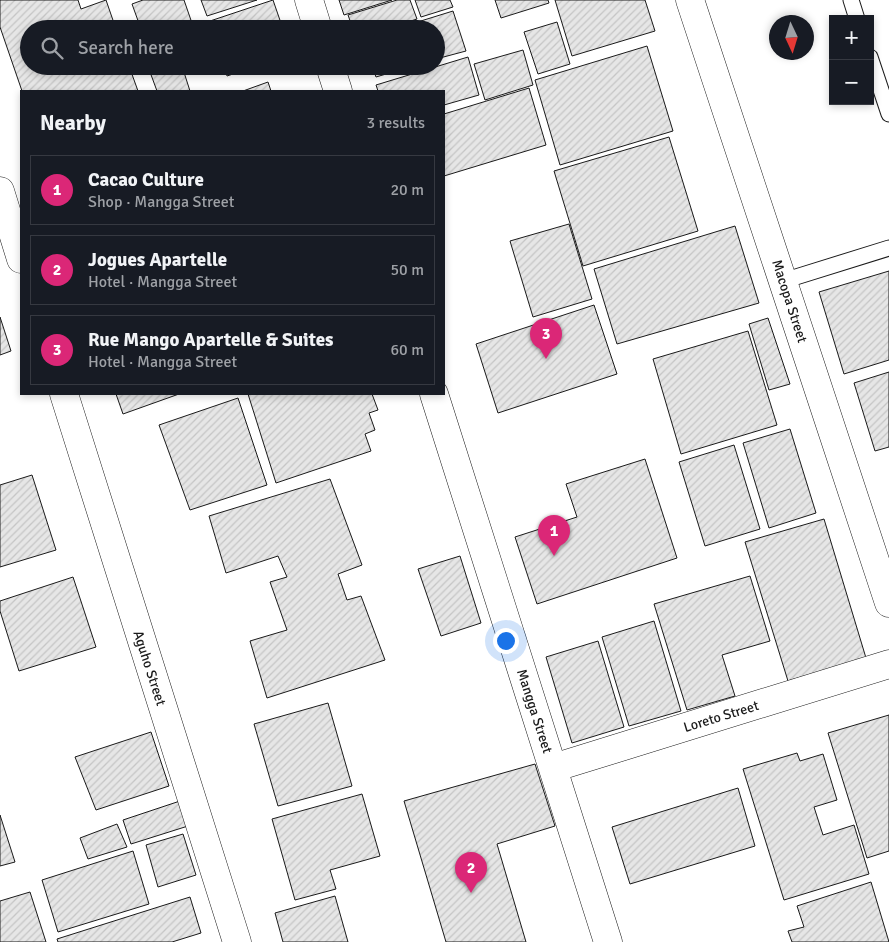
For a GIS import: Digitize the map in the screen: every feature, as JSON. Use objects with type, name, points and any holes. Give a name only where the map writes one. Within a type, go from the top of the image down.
[{"type":"street","points":[[309,0],[315,20]]},
{"type":"street","name":"Macopa Street","points":[[690,0],[889,603]]},
{"type":"street","points":[[333,75],[338,90]]},
{"type":"street","points":[[0,192],[20,256]]},
{"type":"street","name":"Aguho Street","points":[[64,395],[237,942]]},
{"type":"street","name":"Mangga Street","points":[[434,395],[608,942]]},
{"type":"street","name":"Loreto Street","points":[[553,768],[889,664]]},
{"type":"lane","points":[[851,0],[857,15]]},
{"type":"lane","points":[[871,60],[889,114]]},
{"type":"lane","points":[[783,281],[889,248]]},
{"type":"building","points":[[0,0],[78,0],[81,9],[106,0],[113,20],[20,20],[20,75],[132,75],[138,90],[22,90],[0,27]]},
{"type":"building","points":[[143,0],[184,0],[191,20],[138,20],[132,4]]},
{"type":"building","points":[[201,0],[257,0],[207,16]]},
{"type":"building","points":[[273,0],[280,20],[213,20]]},
{"type":"building","points":[[339,0],[392,0],[344,15]]},
{"type":"building","points":[[397,0],[410,0],[417,19],[350,20],[348,15]]},
{"type":"building","points":[[415,0],[450,0],[453,7],[421,17]]},
{"type":"building","points":[[495,0],[548,0],[549,3],[501,18]]},
{"type":"building","points":[[555,0],[645,0],[655,31],[572,56]]},
{"type":"building","points":[[453,11],[466,51],[445,57],[445,20],[424,20]]},
{"type":"building","points":[[557,22],[570,64],[538,74],[524,32]]},
{"type":"building","points":[[647,46],[673,131],[560,165],[535,80]]},
{"type":"building","points":[[523,50],[533,85],[485,100],[474,64]]},
{"type":"building","points":[[468,57],[479,95],[445,105],[445,90],[378,90],[376,85],[409,75],[445,75],[445,64]]},
{"type":"building","points":[[151,75],[185,75],[190,90],[157,90]]},
{"type":"building","points":[[268,82],[271,90],[246,90]]},
{"type":"building","points":[[529,88],[546,145],[445,176],[445,114]]},
{"type":"building","points":[[669,137],[698,231],[583,266],[554,171]]},
{"type":"building","points":[[569,224],[592,299],[533,317],[510,241]]},
{"type":"building","points":[[735,226],[759,303],[617,344],[594,269]]},
{"type":"building","points":[[889,271],[889,360],[844,374],[819,292]]},
{"type":"building","points":[[594,305],[617,374],[498,413],[476,344]]},
{"type":"building","points":[[0,317],[11,351],[0,355]]},
{"type":"building","points":[[768,318],[790,384],[769,390],[749,324]]},
{"type":"building","points":[[748,331],[777,425],[681,454],[653,359]]},
{"type":"building","points":[[889,372],[889,447],[875,451],[854,383]]},
{"type":"building","points":[[116,395],[176,395],[123,414]]},
{"type":"building","points":[[248,395],[372,395],[378,410],[369,413],[375,430],[365,434],[371,451],[276,483]]},
{"type":"building","points":[[238,398],[267,485],[190,510],[159,425]]},
{"type":"building","points":[[790,429],[816,513],[769,528],[743,443]]},
{"type":"building","points":[[734,445],[760,529],[705,546],[679,462]]},
{"type":"building","points":[[645,459],[677,558],[537,604],[515,537],[577,517],[566,484]]},
{"type":"building","points":[[32,475],[56,550],[0,567],[0,485]]},
{"type":"building","points":[[330,479],[362,565],[338,574],[347,600],[361,596],[385,660],[267,698],[250,641],[287,630],[270,582],[287,577],[278,556],[226,573],[209,516]]},
{"type":"building","points":[[824,519],[866,658],[788,681],[745,542]]},
{"type":"building","points":[[460,556],[481,623],[441,636],[418,569]]},
{"type":"building","points":[[750,576],[770,641],[722,655],[735,696],[687,710],[654,604]]},
{"type":"building","points":[[73,577],[96,647],[19,671],[0,611],[0,601]]},
{"type":"building","points":[[654,621],[681,711],[629,726],[602,637]]},
{"type":"building","points":[[598,641],[624,727],[572,743],[546,657]]},
{"type":"building","points":[[328,703],[352,786],[278,806],[254,724]]},
{"type":"building","points":[[889,715],[889,851],[867,858],[828,733]]},
{"type":"building","points":[[151,732],[169,786],[96,810],[75,757]]},
{"type":"building","points":[[797,753],[800,761],[823,754],[837,800],[814,807],[823,835],[854,825],[869,874],[784,900],[743,769]]},
{"type":"building","points":[[535,764],[555,826],[497,844],[526,942],[446,942],[404,801]]},
{"type":"building","points":[[738,788],[755,846],[630,884],[612,827]]},
{"type":"building","points":[[362,794],[380,856],[330,870],[336,889],[295,900],[272,819]]},
{"type":"building","points":[[180,801],[188,826],[131,844],[123,820]]},
{"type":"building","points":[[0,815],[15,862],[0,866]]},
{"type":"building","points":[[117,824],[127,847],[88,859],[80,838]]},
{"type":"building","points":[[183,834],[196,875],[158,887],[146,845]]},
{"type":"building","points":[[133,851],[149,904],[58,932],[42,880]]},
{"type":"building","points":[[871,882],[889,942],[792,942],[788,931],[804,927],[797,906]]},
{"type":"building","points":[[30,892],[46,942],[0,942],[0,901]]},
{"type":"building","points":[[335,896],[348,942],[283,942],[275,913]]},
{"type":"building","points":[[190,897],[201,933],[172,942],[58,942],[57,939]]},
{"type":"place","name":"Rue Mango Apartelle & Suites","points":[[546,359]]},
{"type":"place","name":"Cacao Culture","points":[[554,556]]},
{"type":"place","name":"Jogues Apartelle","points":[[471,893]]}]
